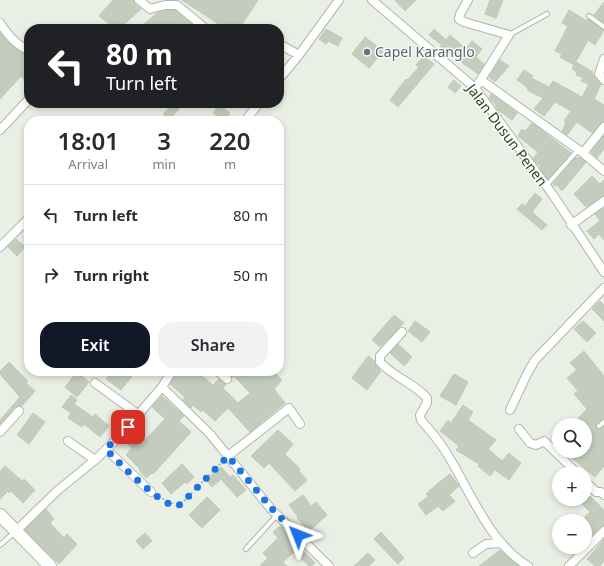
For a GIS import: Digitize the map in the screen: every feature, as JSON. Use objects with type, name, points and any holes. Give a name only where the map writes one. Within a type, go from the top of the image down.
[{"type":"street","points":[[139,0],[150,9],[179,2],[201,24]]},
{"type":"street","points":[[284,73],[339,0]]},
{"type":"street","name":"Jalan Dusun Penen","points":[[372,0],[476,88],[546,186],[604,272]]},
{"type":"street","points":[[468,0],[460,14],[459,19],[508,38],[476,88]]},
{"type":"street","points":[[0,23],[5,30],[24,47]]},
{"type":"street","points":[[284,47],[299,55]]},
{"type":"street","points":[[604,59],[599,74],[604,80]]},
{"type":"street","points":[[481,80],[581,151],[604,171]]},
{"type":"street","points":[[0,130],[24,104]]},
{"type":"street","points":[[249,116],[255,108]]},
{"type":"street","points":[[581,151],[604,127]]},
{"type":"street","points":[[571,225],[604,201]]},
{"type":"street","points":[[0,247],[24,223]]},
{"type":"street","points":[[510,410],[535,360],[604,288]]},
{"type":"street","points":[[402,332],[380,356],[380,362],[386,369],[422,392],[428,398],[427,403],[420,415],[420,420],[442,445],[483,516],[501,543],[521,562],[528,566]]},
{"type":"street","points":[[15,532],[56,491],[95,460],[106,449],[139,415],[162,387],[169,376]]},
{"type":"street","points":[[224,376],[227,379]]},
{"type":"street","points":[[95,382],[139,415]]},
{"type":"street","points":[[162,387],[210,434],[278,515],[329,566]]},
{"type":"street","points":[[228,456],[289,408],[300,424]]},
{"type":"street","points":[[0,432],[19,411]]},
{"type":"street","points":[[518,429],[530,442],[536,445],[544,442],[569,466]]},
{"type":"street","points":[[68,441],[95,460]]},
{"type":"street","points":[[106,449],[151,492]]},
{"type":"street","points":[[592,488],[596,492],[601,492],[604,495]]},
{"type":"street","points":[[0,515],[50,566]]},
{"type":"street","points":[[569,566],[604,531]]},
{"type":"street","points":[[473,553],[486,544],[501,543]]},
{"type":"lane","points":[[508,38],[547,14]]},
{"type":"lane","points":[[589,16],[604,27]]},
{"type":"lane","points":[[546,186],[581,151]]},
{"type":"lane","points":[[599,426],[604,422]]},
{"type":"lane","points":[[246,549],[278,515]]},
{"type":"lane","points":[[0,544],[15,532]]},
{"type":"path","points":[[151,492],[176,506],[182,503],[228,456]]},
{"type":"building","points":[[113,0],[134,0],[135,4],[141,9],[124,24],[109,24],[99,16]]},
{"type":"building","points":[[182,0],[258,0],[242,24],[218,24]]},
{"type":"building","points":[[395,0],[416,0],[405,11]]},
{"type":"building","points":[[490,0],[503,0],[496,18],[485,14]]},
{"type":"building","points":[[604,2],[604,23],[594,15]]},
{"type":"building","points":[[175,10],[191,24],[144,24],[157,13]]},
{"type":"building","points":[[569,10],[587,21],[588,19],[604,30],[595,45],[588,40],[574,65],[560,57],[562,54],[555,51],[568,26],[562,23]]},
{"type":"building","points":[[326,29],[342,38],[338,46],[328,41],[326,44],[319,39]]},
{"type":"building","points":[[434,29],[446,40],[450,35],[466,49],[472,41],[482,49],[476,57],[484,64],[478,74],[440,47],[442,45],[429,35]]},
{"type":"building","points":[[0,33],[13,47],[24,54],[24,79],[21,76],[0,99]]},
{"type":"building","name":"Capel Karanglo","points":[[365,37],[383,51],[369,68],[352,54]]},
{"type":"building","points":[[424,56],[434,64],[398,107],[390,100],[406,79],[407,80],[419,67],[416,65]]},
{"type":"building","points":[[500,60],[509,66],[495,82],[489,77]]},
{"type":"building","points":[[576,62],[593,72],[592,74],[601,84],[594,99],[604,105],[604,122],[600,124],[592,133],[577,122],[567,135],[562,131],[566,123],[564,121],[571,111],[555,102],[544,116],[534,109],[543,98],[527,90],[528,88],[517,80],[524,70],[533,76],[531,78],[549,87],[553,81],[582,97],[589,84],[581,81],[583,78],[576,75],[577,72],[572,69]]},
{"type":"building","points":[[454,80],[461,86],[455,93],[448,87]]},
{"type":"building","points":[[491,94],[517,113],[512,120],[498,110],[489,98]]},
{"type":"building","points":[[169,108],[179,109],[173,116],[165,116],[163,114]]},
{"type":"building","points":[[217,108],[223,108],[230,113],[228,116],[218,116],[213,113]]},
{"type":"building","points":[[532,123],[571,153],[548,179],[540,168],[541,167],[533,159],[538,152],[518,136],[522,129],[525,131]]},
{"type":"building","points":[[604,136],[604,149],[597,158],[591,152]]},
{"type":"building","points":[[576,157],[578,159],[579,157],[586,162],[562,191],[557,185],[555,186],[553,184]]},
{"type":"building","points":[[592,176],[600,184],[604,180],[604,196],[586,207],[574,194]]},
{"type":"building","points":[[535,193],[542,199],[532,212],[547,225],[542,230],[517,209],[522,204],[525,206]]},
{"type":"building","points":[[604,208],[604,240],[599,234],[594,239],[587,231],[600,221],[595,214]]},
{"type":"building","points":[[16,239],[24,246],[24,248],[17,256],[8,247]]},
{"type":"building","points":[[600,301],[604,305],[604,321],[592,309]]},
{"type":"building","points":[[394,315],[404,323],[380,347],[372,340]]},
{"type":"building","points":[[415,321],[430,332],[422,342],[408,331]]},
{"type":"building","points":[[583,321],[596,333],[587,342],[574,329]]},
{"type":"building","points":[[398,344],[412,357],[404,366],[390,353]]},
{"type":"building","points":[[584,351],[604,376],[604,419],[597,423],[596,426],[599,429],[604,426],[604,466],[595,477],[592,475],[592,466],[582,466],[572,458],[592,458],[592,418],[579,418],[587,409],[574,394],[578,391],[567,378],[577,370],[570,363]]},
{"type":"building","points":[[368,356],[374,361],[376,366],[381,371],[367,390],[352,378]]},
{"type":"building","points":[[9,362],[28,381],[26,383],[35,391],[22,406],[15,407],[0,424],[0,420],[20,397],[0,374],[0,371]]},
{"type":"building","points":[[454,374],[468,382],[456,405],[440,396]]},
{"type":"building","points":[[74,376],[82,376],[89,382],[77,397],[65,387]]},
{"type":"building","points":[[108,376],[132,376],[121,390],[106,379]]},
{"type":"building","points":[[176,376],[202,376],[213,385],[219,379],[227,384],[223,388],[238,403],[250,393],[234,376],[278,376],[282,380],[274,389],[285,403],[250,432],[228,408],[215,421],[203,410],[201,412],[193,405],[191,408],[183,400],[185,397],[170,384]]},
{"type":"building","points":[[71,395],[77,400],[74,404],[93,417],[95,414],[109,426],[100,437],[84,424],[82,427],[68,418],[71,413],[62,407]]},
{"type":"building","points":[[162,396],[184,416],[179,421],[191,432],[153,474],[152,473],[146,478],[139,470],[140,469],[126,455],[132,448],[125,442],[136,431],[145,440],[165,419],[152,407]]},
{"type":"building","points":[[463,405],[473,412],[468,420],[496,440],[488,449],[502,461],[509,453],[521,463],[509,480],[495,470],[490,476],[478,466],[479,464],[456,450],[459,446],[440,431],[448,420],[451,423]]},
{"type":"building","points":[[33,413],[45,422],[29,444],[17,435]]},
{"type":"building","points":[[278,430],[293,444],[285,454],[300,469],[298,470],[307,480],[295,491],[269,463],[264,468],[251,456]]},
{"type":"building","points":[[182,464],[194,477],[187,484],[185,482],[171,494],[162,483]]},
{"type":"building","points":[[5,466],[22,481],[24,479],[35,490],[23,503],[11,491],[9,493],[8,491],[0,499],[0,472]]},
{"type":"building","points":[[221,467],[230,477],[233,475],[246,490],[237,497],[221,479],[212,487],[206,480]]},
{"type":"building","points":[[450,474],[459,486],[449,495],[455,501],[443,511],[438,506],[426,515],[418,504],[429,496],[426,494]]},
{"type":"building","points":[[303,495],[311,506],[316,502],[327,515],[309,531],[297,518],[298,517],[289,505]]},
{"type":"building","points":[[207,497],[220,510],[202,528],[189,515]]},
{"type":"building","points":[[592,498],[604,510],[604,526],[600,527],[592,535],[592,514],[588,514],[590,512],[584,506],[592,506]]},
{"type":"building","points":[[46,509],[54,519],[50,523],[64,538],[67,534],[77,544],[59,564],[25,530]]},
{"type":"building","points":[[280,526],[315,563],[312,566],[309,566],[294,552],[283,562],[287,566],[260,566],[268,558],[263,553],[278,538],[273,532]]},
{"type":"building","points":[[381,532],[404,558],[398,564],[374,539]]},
{"type":"building","points":[[145,533],[152,541],[143,549],[136,541]]},
{"type":"building","points":[[604,539],[604,561],[600,566],[595,566],[587,559]]},
{"type":"building","points":[[500,550],[519,566],[479,566]]},
{"type":"building","points":[[368,553],[375,560],[369,566],[354,566]]},
{"type":"place","name":"Capel Karanglo","points":[[367,52]]},
{"type":"route","points":[[128,427],[106,449],[151,492],[176,506],[182,503],[228,456],[272,509],[298,535]]}]
